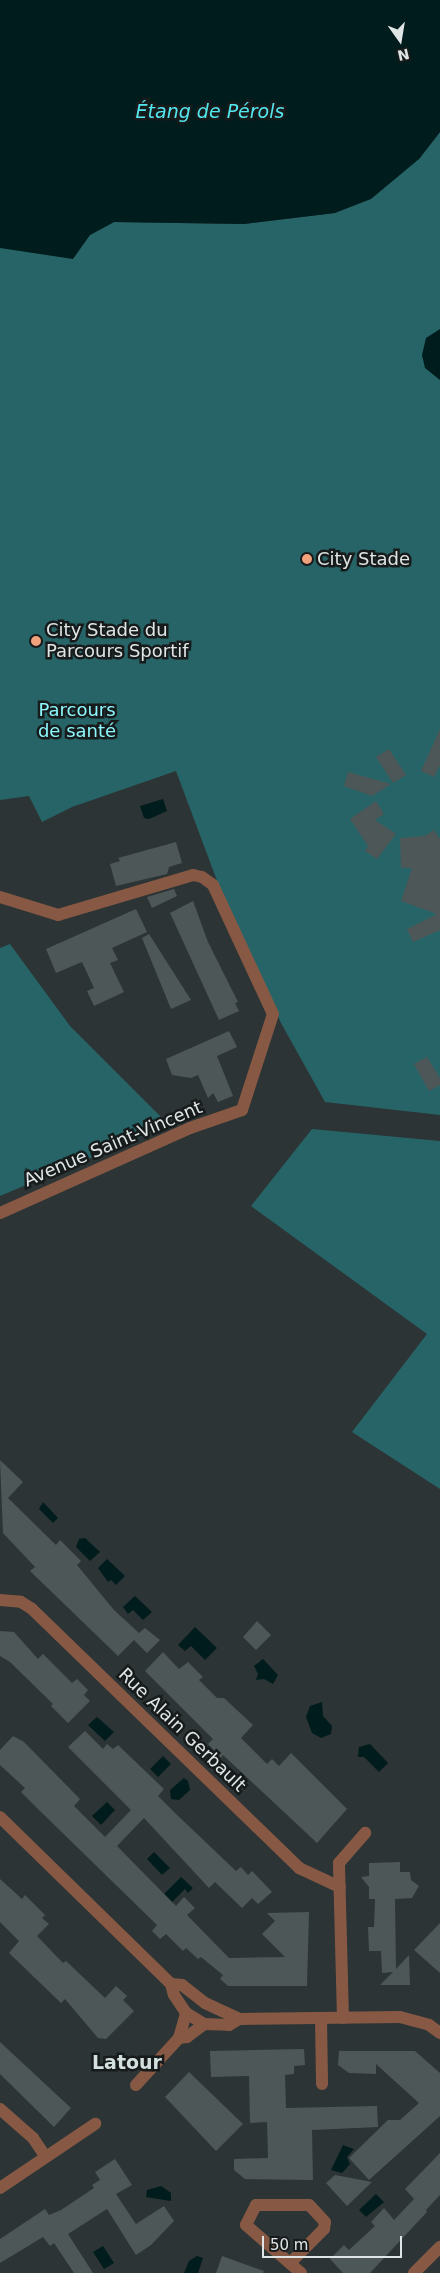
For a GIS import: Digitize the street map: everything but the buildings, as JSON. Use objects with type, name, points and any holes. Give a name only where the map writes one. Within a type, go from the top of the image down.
[{"type":"street","name":"Avenue Saint-Vincent","points":[[0,897],[58,915],[193,875],[213,885],[273,1014],[242,1110],[190,1128],[0,1213]]},
{"type":"street","name":"Rue Alain Gerbault","points":[[0,1600],[21,1602],[32,1609],[299,1868],[340,1888]]},
{"type":"street","points":[[0,1818],[171,1984],[174,1995],[186,2013],[204,2024],[229,2025],[239,2019]]},
{"type":"street","points":[[343,2018],[339,1863],[365,1833]]},
{"type":"street","points":[[171,1984],[182,1985],[205,2003],[239,2019],[400,2017],[429,2025],[440,2033]]},
{"type":"street","points":[[136,2085],[180,2038],[186,2013],[205,2003]]},
{"type":"street","points":[[180,2038],[187,2037],[204,2024],[205,2003]]},
{"type":"street","points":[[321,2018],[322,2084]]},
{"type":"street","points":[[0,2109],[33,2138],[45,2156]]},
{"type":"street","points":[[0,2188],[95,2124]]},
{"type":"street","points":[[290,2263],[324,2229],[325,2222],[309,2205],[256,2206],[246,2225],[301,2273]]},
{"type":"street","points":[[414,2273],[440,2247]]},
{"type":"green space","name":"Parcours de santé","points":[[440,132],[440,1115],[325,1102],[281,1023],[219,886],[176,771],[72,807],[42,822],[29,796],[0,800],[0,248],[90,235],[114,222],[244,224],[335,213],[419,159]]},
{"type":"green space","points":[[10,944],[70,1026],[169,1125],[0,1196],[0,948]]},
{"type":"green space","points":[[312,1129],[440,1141],[440,1489],[352,1432],[427,1334],[251,1206]]},
{"type":"water","name":"Étang de Pérols","points":[[0,0],[440,0],[440,132],[419,159],[371,199],[335,213],[244,224],[114,222],[90,235],[73,259],[0,248]]},
{"type":"water","points":[[440,329],[440,380],[425,368],[422,355],[426,338]]},
{"type":"water","points":[[163,799],[167,811],[149,819],[144,818],[140,806]]},
{"type":"water","points":[[43,1502],[58,1518],[53,1523],[39,1509]]},
{"type":"water","points":[[85,1538],[100,1552],[90,1561],[76,1547],[79,1539]]},
{"type":"water","points":[[107,1559],[125,1576],[116,1585],[111,1580],[108,1582],[98,1568]]},
{"type":"water","points":[[135,1596],[152,1612],[143,1620],[133,1610],[128,1614],[123,1607]]},
{"type":"water","points":[[195,1627],[217,1648],[205,1660],[191,1646],[185,1651],[178,1645]]},
{"type":"water","points":[[263,1659],[278,1675],[273,1684],[264,1679],[256,1680],[258,1674],[254,1666]]},
{"type":"water","points":[[322,1702],[323,1716],[332,1726],[331,1734],[321,1738],[312,1733],[306,1717],[310,1706]]},
{"type":"water","points":[[97,1717],[114,1732],[105,1741],[88,1725]]},
{"type":"water","points":[[370,1744],[388,1763],[379,1772],[364,1757],[358,1757],[359,1747]]},
{"type":"water","points":[[163,1756],[171,1764],[158,1777],[150,1769]]},
{"type":"water","points":[[184,1778],[188,1781],[190,1790],[179,1800],[171,1799],[170,1790]]},
{"type":"water","points":[[107,1802],[115,1810],[101,1825],[92,1816]]},
{"type":"water","points":[[154,1852],[170,1868],[162,1875],[147,1859]]},
{"type":"water","points":[[181,1877],[193,1888],[188,1893],[185,1889],[172,1902],[164,1894]]},
{"type":"water","points":[[343,2145],[354,2149],[347,2157],[350,2164],[342,2173],[331,2170]]},
{"type":"water","points":[[161,2186],[171,2193],[171,2201],[146,2197],[147,2190]]},
{"type":"water","points":[[376,2194],[384,2202],[366,2217],[359,2210]]},
{"type":"water","points":[[103,2246],[114,2263],[104,2269],[93,2252]]},
{"type":"water","points":[[197,2256],[203,2258],[198,2273],[184,2273],[189,2261]]},
{"type":"place","name":"City Stade","points":[[307,559]]},
{"type":"place","name":"City Stade du Parcours Sportif","points":[[36,641]]},
{"type":"district","name":"Latour","points":[[127,2063]]}]
